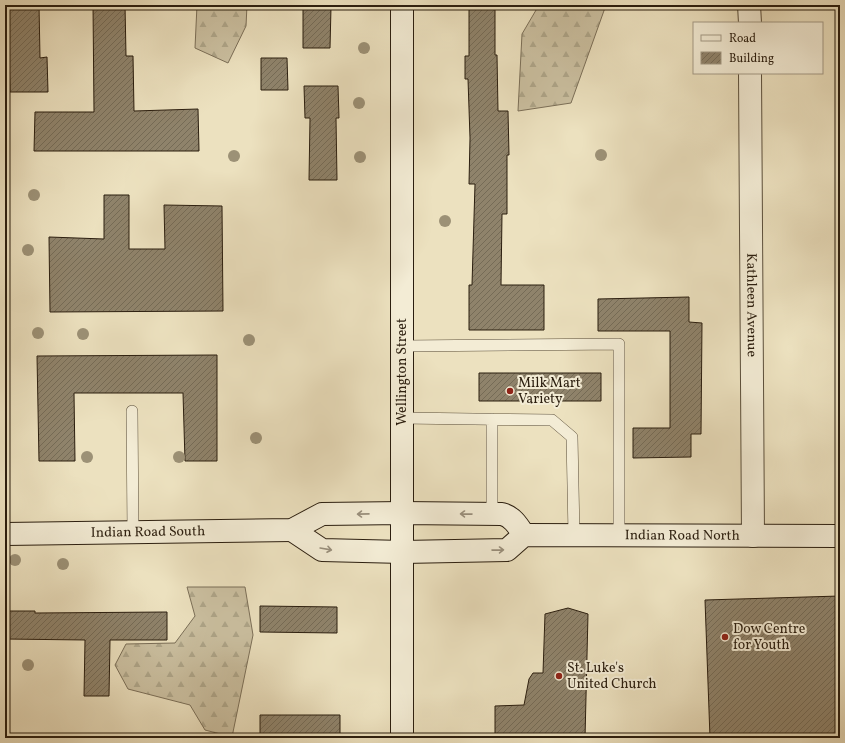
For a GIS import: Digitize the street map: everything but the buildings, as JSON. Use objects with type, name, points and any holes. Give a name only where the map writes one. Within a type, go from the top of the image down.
[{"type":"main road","name":"Wellington Street","points":[[402,5],[402,738]]},
{"type":"main road","points":[[749,5],[750,22]]},
{"type":"main road","name":"Kathleen Avenue","points":[[750,74],[752,536]]},
{"type":"main road","points":[[292,530],[322,550],[403,552],[507,550],[524,535],[513,520],[508,516],[492,514],[402,513]]},
{"type":"main road","name":"Indian Road South","points":[[5,534],[292,530],[322,514],[402,513]]},
{"type":"main road","name":"Indian Road North","points":[[524,535],[840,536]]},
{"type":"lane","points":[[403,346],[619,344],[619,535]]},
{"type":"lane","points":[[132,411],[133,532]]},
{"type":"lane","points":[[402,418],[552,420],[572,436],[574,534]]},
{"type":"lane","points":[[492,419],[492,514]]},
{"type":"green space","points":[[197,5],[247,5],[246,26],[228,63],[195,48]]},
{"type":"green space","points":[[539,5],[606,5],[571,103],[518,111],[522,34]]},
{"type":"green space","points":[[187,587],[245,587],[253,635],[232,737],[205,730],[190,705],[128,689],[115,665],[126,644],[175,643],[195,616]]},
{"type":"place","name":"Milk Mart Variety","points":[[510,391]]},
{"type":"place","name":"Dow Centre for Youth","points":[[725,637]]},
{"type":"place","name":"St. Luke's United Church","points":[[559,676]]}]
